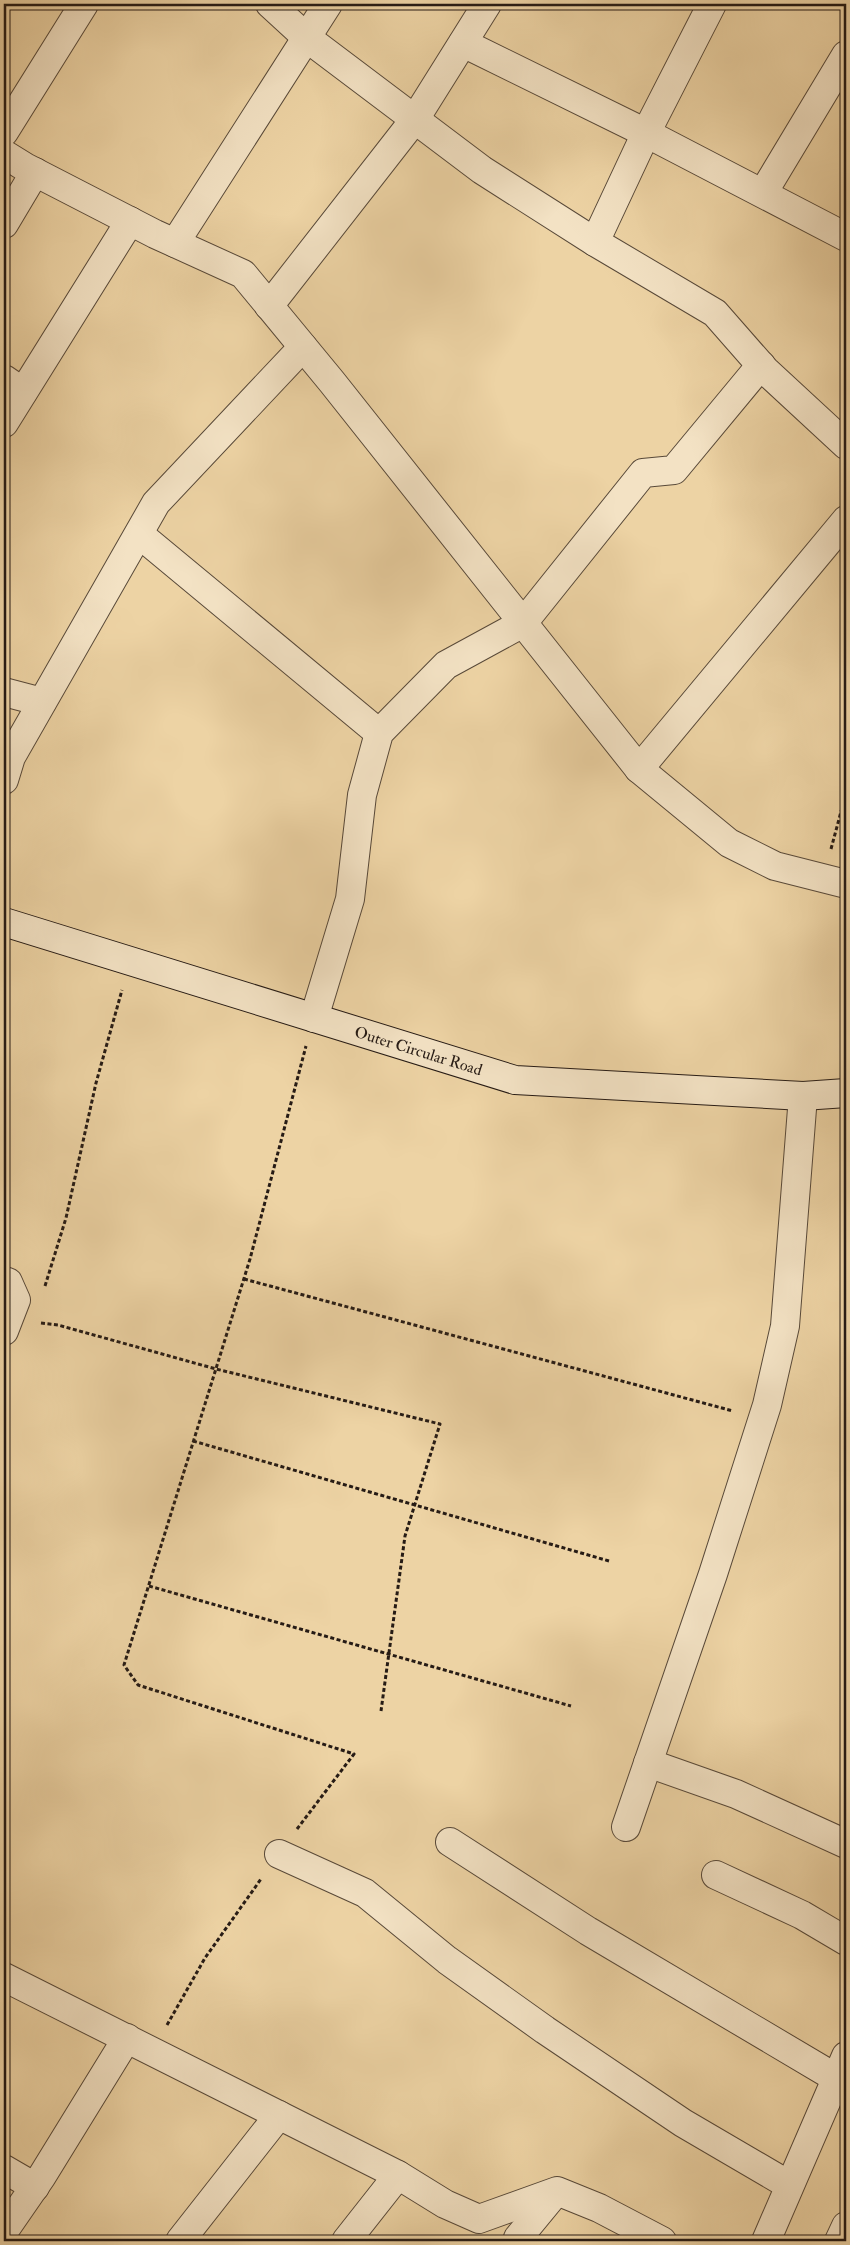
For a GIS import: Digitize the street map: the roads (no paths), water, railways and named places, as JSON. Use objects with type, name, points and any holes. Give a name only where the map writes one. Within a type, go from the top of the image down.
[{"type":"street","points":[[4,132],[84,4]]},
{"type":"street","points":[[270,4],[307,38],[482,170],[595,242],[715,313],[761,365],[846,445]]},
{"type":"street","points":[[175,242],[328,4]]},
{"type":"street","points":[[269,306],[416,119],[487,4]]},
{"type":"street","points":[[595,242],[646,132],[712,4]]},
{"type":"street","points":[[463,43],[646,132],[846,236]]},
{"type":"street","points":[[763,194],[846,55]]},
{"type":"street","points":[[4,154],[130,221],[243,274],[639,769],[729,843],[775,866],[834,881]]},
{"type":"street","points":[[4,224],[35,172]]},
{"type":"street","points":[[4,423],[14,385],[130,221]]},
{"type":"street","points":[[4,780],[11,758],[156,503],[303,347]]},
{"type":"street","points":[[314,1018],[350,899],[362,795],[378,733],[446,665],[523,623],[643,473],[674,470],[761,365]]},
{"type":"street","points":[[639,769],[846,520]]},
{"type":"street","points":[[139,534],[378,733]]},
{"type":"street","points":[[4,692],[42,702]]},
{"type":"street","name":"Outer Circular Road","points":[[4,922],[515,1080],[803,1096],[846,1093]]},
{"type":"street","points":[[626,1827],[713,1574],[763,1420],[785,1326],[803,1096]]},
{"type":"street","points":[[4,1281],[8,1282],[16,1300],[4,1331]]},
{"type":"street","points":[[648,1763],[736,1794],[846,1844]]},
{"type":"street","points":[[450,1842],[588,1931],[841,2067],[766,2241]]},
{"type":"street","points":[[279,1854],[365,1893],[447,1960],[546,2030],[683,2123],[789,2184]]},
{"type":"street","points":[[716,1875],[802,1915],[846,1942]]},
{"type":"street","points":[[4,1977],[398,2175],[445,2204],[480,2220],[556,2191],[599,2208],[662,2241]]},
{"type":"street","points":[[4,2231],[35,2186],[127,2038]]},
{"type":"street","points":[[180,2241],[279,2115]]},
{"type":"street","points":[[4,2169],[35,2186]]},
{"type":"street","points":[[346,2241],[398,2175]]},
{"type":"street","points":[[523,2241],[518,2238],[556,2191]]},
{"type":"street","points":[[839,2241],[846,2226]]}]
